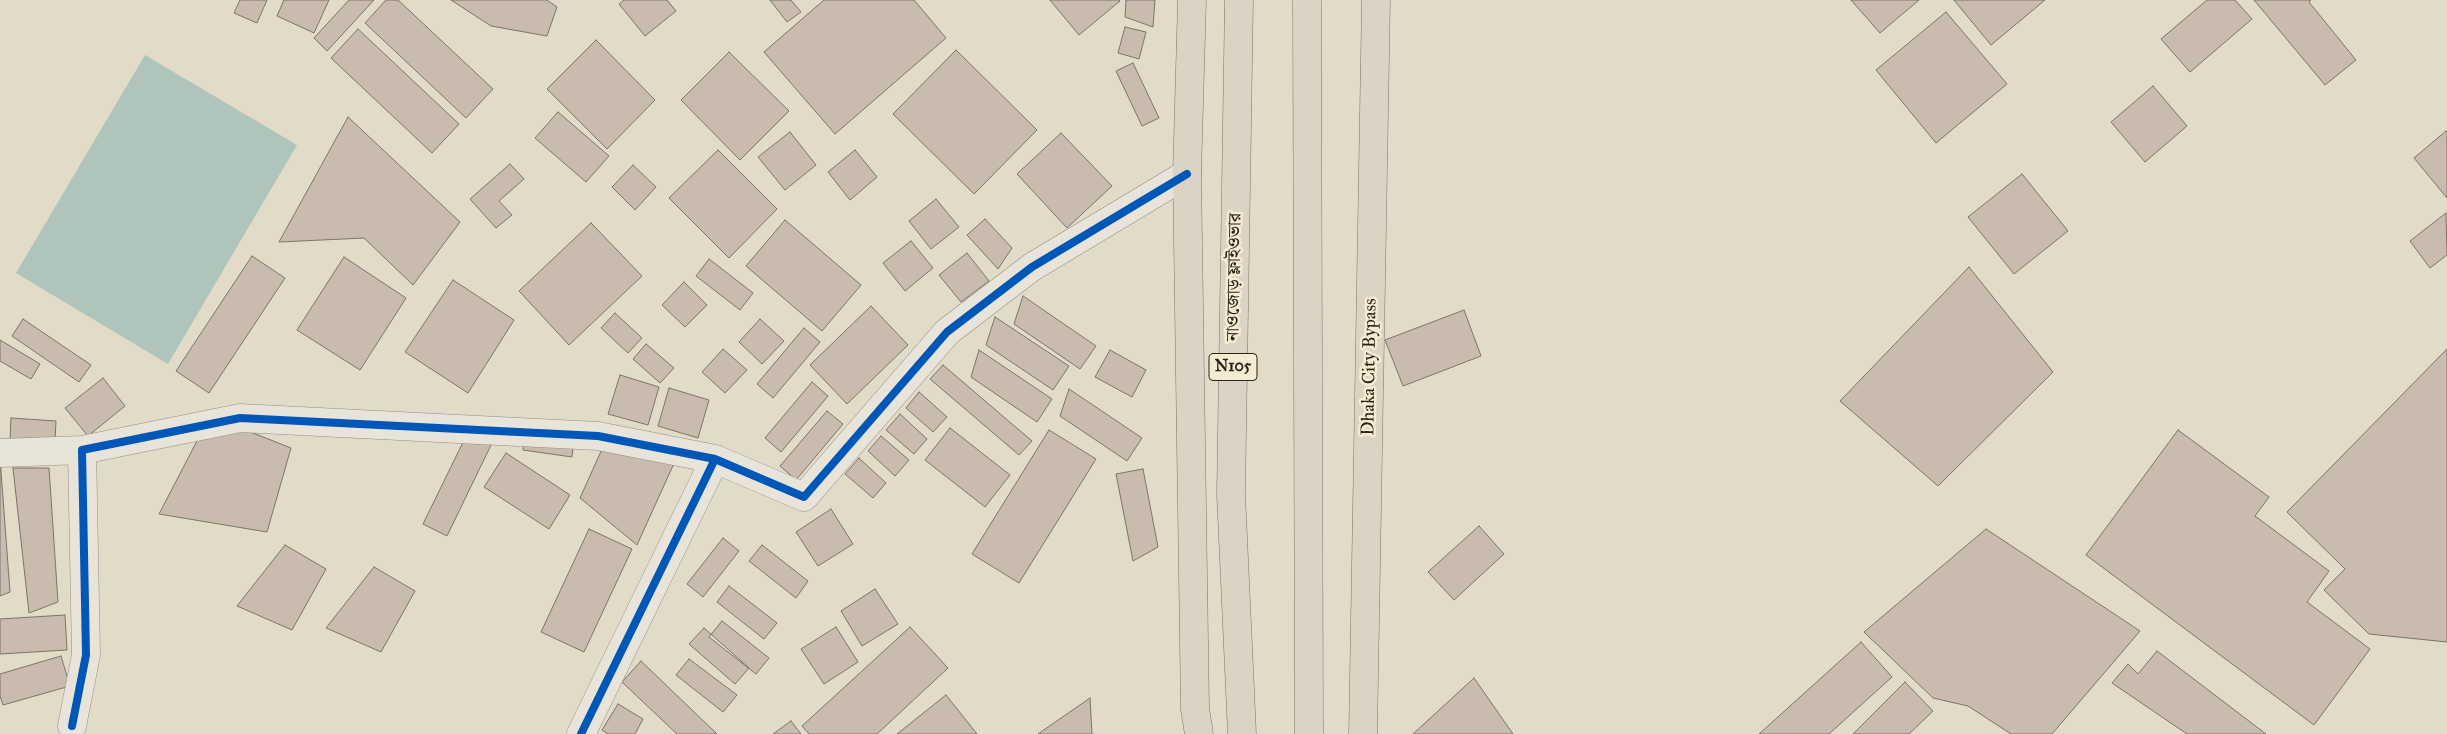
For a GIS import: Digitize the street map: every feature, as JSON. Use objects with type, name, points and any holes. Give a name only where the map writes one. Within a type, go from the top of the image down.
[{"type":"highway","points":[[1192,0],[1187,174],[1195,709],[1199,734]]},
{"type":"highway","name":"নাওজোড় ফ্লাইওভার","points":[[1239,0],[1231,494],[1242,734]]},
{"type":"highway","points":[[1306,0],[1309,734]]},
{"type":"highway","name":"Dhaka City Bypass","points":[[1363,734],[1376,0]]},
{"type":"street","points":[[0,453],[82,450],[240,418],[598,436],[715,459],[804,497],[947,332],[1032,267],[1187,174]]},
{"type":"street","points":[[72,726],[86,655],[82,450]]},
{"type":"street","points":[[581,734],[715,459]]},
{"type":"shaded area","points":[[145,55],[297,145],[168,364],[16,273]]},
{"type":"building","points":[[240,0],[267,0],[257,23],[234,13]]},
{"type":"building","points":[[284,0],[329,0],[314,33],[277,16]]},
{"type":"building","points":[[349,0],[374,0],[327,51],[314,38]]},
{"type":"building","points":[[386,0],[398,0],[493,89],[466,118],[365,23]]},
{"type":"building","points":[[451,0],[547,0],[557,7],[547,36],[491,26]]},
{"type":"building","points":[[624,0],[667,0],[676,11],[645,36],[619,4]]},
{"type":"building","points":[[770,0],[791,0],[801,12],[787,22]]},
{"type":"building","points":[[824,0],[914,0],[946,38],[835,134],[764,52]]},
{"type":"building","points":[[1050,0],[1119,0],[1120,1],[1079,35]]},
{"type":"building","points":[[1126,0],[1155,0],[1153,27],[1125,17]]},
{"type":"building","points":[[1851,0],[1919,0],[1880,33]]},
{"type":"building","points":[[1954,0],[2045,0],[1991,45]]},
{"type":"building","points":[[2207,0],[2235,0],[2252,19],[2190,72],[2161,39]]},
{"type":"building","points":[[2254,0],[2311,0],[2309,2],[2356,60],[2325,85]]},
{"type":"building","points":[[1946,12],[2007,84],[1936,143],[1876,70]]},
{"type":"building","points":[[1125,27],[1146,32],[1139,59],[1118,53]]},
{"type":"building","points":[[358,29],[459,124],[432,153],[331,58]]},
{"type":"building","points":[[596,40],[655,100],[607,149],[547,89]]},
{"type":"building","points":[[956,50],[1037,130],[974,194],[893,114]]},
{"type":"building","points":[[729,52],[789,111],[740,160],[681,100]]},
{"type":"building","points":[[1133,63],[1159,118],[1142,126],[1116,71]]},
{"type":"building","points":[[2153,86],[2187,126],[2145,162],[2111,122]]},
{"type":"building","points":[[558,112],[609,156],[586,182],[535,138]]},
{"type":"building","points":[[348,117],[460,222],[413,285],[364,238],[279,242]]},
{"type":"building","points":[[790,132],[816,165],[785,190],[758,157]]},
{"type":"building","points":[[2447,132],[2447,198],[2414,158]]},
{"type":"building","points":[[1061,133],[1112,186],[1067,228],[1017,174]]},
{"type":"building","points":[[718,150],[777,209],[729,258],[669,198]]},
{"type":"building","points":[[855,150],[877,177],[850,200],[828,172]]},
{"type":"building","points":[[510,164],[524,179],[499,201],[512,215],[496,228],[470,199]]},
{"type":"building","points":[[633,165],[656,187],[635,210],[612,187]]},
{"type":"building","points":[[2022,174],[2068,231],[2014,274],[1968,217]]},
{"type":"building","points":[[936,199],[959,227],[931,249],[909,221]]},
{"type":"building","points":[[2446,213],[2447,255],[2430,268],[2410,241]]},
{"type":"building","points":[[985,219],[1012,248],[998,269],[967,235]]},
{"type":"building","points":[[785,220],[861,285],[822,331],[746,266]]},
{"type":"building","points":[[591,223],[642,276],[569,345],[519,291]]},
{"type":"building","points":[[911,241],[933,268],[905,291],[883,263]]},
{"type":"building","points":[[967,253],[989,281],[961,302],[939,275]]},
{"type":"building","points":[[252,256],[285,278],[209,393],[176,371]]},
{"type":"building","points":[[344,257],[406,298],[360,370],[297,330]]},
{"type":"building","points":[[709,259],[753,293],[740,310],[696,276]]},
{"type":"building","points":[[1969,267],[2053,372],[1938,486],[1840,401]]},
{"type":"building","points":[[453,280],[514,320],[468,393],[405,352]]},
{"type":"building","points":[[684,282],[707,305],[685,327],[662,305]]},
{"type":"building","points":[[1023,296],[1096,346],[1080,369],[1014,324]]},
{"type":"building","points":[[871,306],[908,345],[847,404],[810,365]]},
{"type":"building","points":[[1464,310],[1481,356],[1403,386],[1385,340]]},
{"type":"building","points":[[615,313],[642,338],[628,353],[601,328]]},
{"type":"building","points":[[995,317],[1069,366],[1053,390],[986,345]]},
{"type":"building","points":[[23,319],[91,365],[79,382],[12,336]]},
{"type":"building","points":[[760,319],[784,341],[762,364],[739,342]]},
{"type":"building","points":[[804,328],[820,342],[773,398],[757,384]]},
{"type":"building","points":[[0,340],[40,364],[31,379],[0,361]]},
{"type":"building","points":[[646,344],[674,368],[660,383],[633,359]]},
{"type":"building","points":[[723,349],[747,370],[725,393],[702,372]]},
{"type":"building","points":[[2447,349],[2447,642],[2369,634],[2324,590],[2345,569],[2287,512]]},
{"type":"building","points":[[979,350],[1052,399],[1037,422],[971,377]]},
{"type":"building","points":[[1110,350],[1146,370],[1132,397],[1095,377]]},
{"type":"building","points":[[943,365],[1032,441],[1019,455],[930,379]]},
{"type":"building","points":[[620,375],[659,387],[648,425],[608,414]]},
{"type":"building","points":[[103,378],[125,406],[88,436],[65,408]]},
{"type":"building","points":[[812,382],[828,396],[781,452],[765,438]]},
{"type":"building","points":[[669,388],[709,400],[698,438],[658,426]]},
{"type":"building","points":[[1069,389],[1142,438],[1127,461],[1060,416]]},
{"type":"building","points":[[919,392],[947,417],[933,432],[906,408]]},
{"type":"building","points":[[827,411],[843,424],[796,480],[780,466]]},
{"type":"building","points":[[900,414],[927,439],[914,454],[886,430]]},
{"type":"building","points":[[210,416],[291,448],[267,532],[159,514]]},
{"type":"building","points":[[11,418],[56,421],[55,442],[10,440]]},
{"type":"building","points":[[526,422],[575,428],[572,457],[523,450]]},
{"type":"building","points":[[950,428],[1010,475],[985,507],[925,460]]},
{"type":"building","points":[[611,429],[676,459],[637,545],[580,498]]},
{"type":"building","points":[[1049,430],[1096,459],[1019,583],[972,554]]},
{"type":"building","points":[[2178,430],[2269,497],[2255,516],[2329,571],[2307,602],[2370,649],[2314,725],[2086,555]]},
{"type":"building","points":[[468,432],[492,443],[447,536],[423,524]]},
{"type":"building","points":[[881,436],[909,460],[895,476],[868,451]]},
{"type":"building","points":[[506,453],[570,495],[549,529],[484,487]]},
{"type":"building","points":[[0,458],[10,592],[0,596]]},
{"type":"building","points":[[859,458],[886,483],[873,498],[845,474]]},
{"type":"building","points":[[13,468],[49,468],[58,602],[29,613]]},
{"type":"building","points":[[1143,469],[1158,547],[1133,561],[1116,474]]},
{"type":"building","points":[[831,509],[853,544],[818,566],[796,532]]},
{"type":"building","points":[[1479,526],[1504,554],[1454,600],[1428,572]]},
{"type":"building","points":[[589,529],[632,549],[584,652],[541,632]]},
{"type":"building","points":[[1986,529],[2140,631],[2052,734],[2011,734],[1968,706],[1933,698],[1864,632]]},
{"type":"building","points":[[723,538],[739,551],[703,597],[687,584]]},
{"type":"building","points":[[285,545],[326,569],[292,630],[237,606]]},
{"type":"building","points":[[762,545],[808,581],[796,598],[749,561]]},
{"type":"building","points":[[374,567],[415,591],[381,652],[326,628]]},
{"type":"building","points":[[729,586],[777,623],[764,639],[717,602]]},
{"type":"building","points":[[875,589],[898,624],[862,646],[841,611]]},
{"type":"building","points":[[65,615],[67,650],[0,654],[0,619]]},
{"type":"building","points":[[722,621],[769,658],[756,674],[709,637]]},
{"type":"building","points":[[836,627],[858,662],[824,684],[801,649]]},
{"type":"building","points":[[910,627],[948,668],[877,734],[809,734],[802,726]]},
{"type":"building","points":[[704,628],[749,668],[735,684],[689,644]]},
{"type":"building","points":[[1861,642],[1892,677],[1829,734],[1759,734]]},
{"type":"building","points":[[2157,651],[2266,734],[2187,734],[2112,683],[2128,664],[2138,674]]},
{"type":"building","points":[[61,656],[70,686],[3,705],[0,696],[0,674]]},
{"type":"building","points":[[689,659],[737,695],[723,712],[676,675]]},
{"type":"building","points":[[641,661],[717,734],[677,734],[622,682]]},
{"type":"building","points":[[1474,678],[1513,734],[1413,734]]},
{"type":"building","points":[[1905,682],[1933,711],[1909,734],[1853,734]]},
{"type":"building","points":[[946,695],[977,734],[897,734]]},
{"type":"building","points":[[1090,698],[1092,734],[1038,734]]},
{"type":"building","points":[[618,704],[643,719],[635,734],[608,734],[602,730]]},
{"type":"building","points":[[791,721],[801,734],[773,734]]},
{"type":"cycle path","points":[[581,734],[715,459],[804,497],[947,332],[1032,267],[1187,174]]},
{"type":"cycle path","points":[[72,726],[86,655],[82,450],[240,418],[598,436],[715,459]]}]
